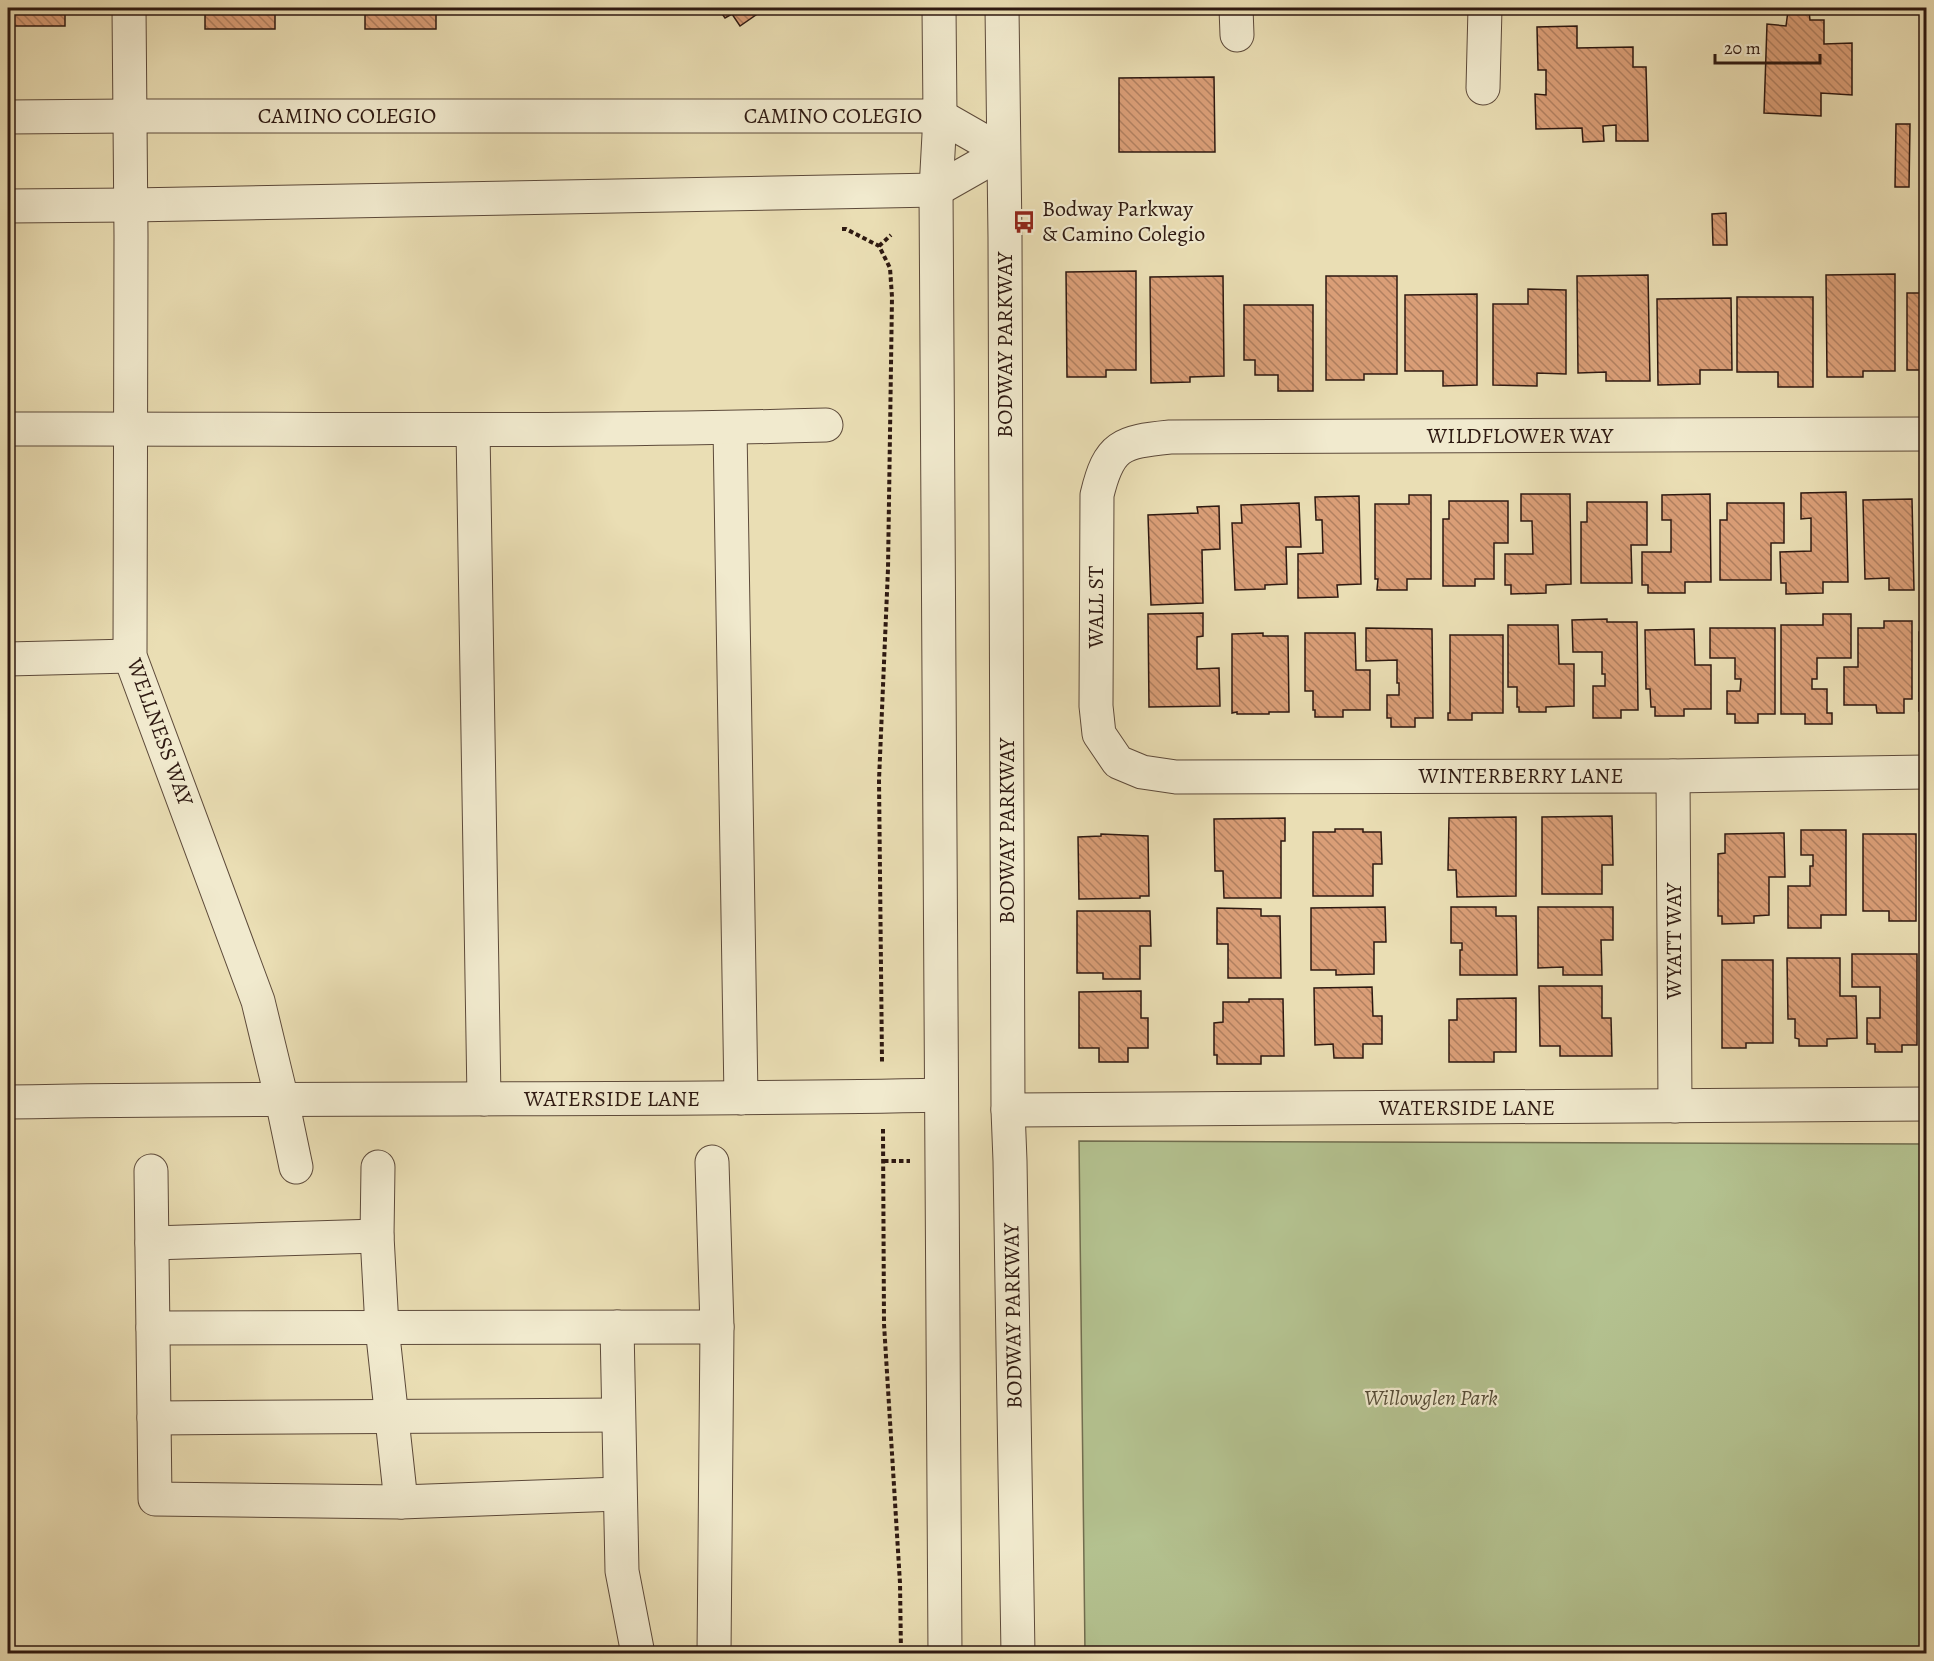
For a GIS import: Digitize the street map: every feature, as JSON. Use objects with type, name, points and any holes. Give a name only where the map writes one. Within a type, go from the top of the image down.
[{"type":"street","name":"WELLNESS WAY","points":[[129,8],[130,656],[258,1001],[296,1167]]},
{"type":"street","points":[[939,8],[940,116],[936,190],[945,1653]]},
{"type":"street","name":"BODWAY PARKWAY","points":[[1002,8],[1008,1110],[1018,1653]]},
{"type":"street","points":[[1483,88],[1485,8]]},
{"type":"street","name":"CAMINO COLEGIO","points":[[8,117],[940,116],[1003,152]]},
{"type":"street","points":[[8,206],[936,190],[1003,152]]},
{"type":"street","points":[[8,429],[473,430],[826,425]]},
{"type":"street","points":[[730,428],[741,1098]]},
{"type":"street","points":[[473,430],[484,1099]]},
{"type":"street","name":"WILDFLOWER WAY","points":[[1115,451],[1138,440],[1170,437],[1926,434]]},
{"type":"street","name":"WALL ST","points":[[1115,451],[1102,472],[1097,495],[1096,706],[1099,734],[1118,762]]},
{"type":"street","points":[[8,659],[130,656]]},
{"type":"street","name":"WINTERBERRY LANE","points":[[1118,762],[1142,772],[1176,777],[1673,776],[1926,772]]},
{"type":"street","name":"WYATT WAY","points":[[1673,776],[1675,1106]]},
{"type":"street","name":"WATERSIDE LANE","points":[[8,1102],[941,1095]]},
{"type":"street","name":"WATERSIDE LANE","points":[[1008,1110],[1926,1104]]},
{"type":"street","points":[[711,1162],[717,1327],[714,1653]]},
{"type":"street","points":[[378,1167],[377,1236],[382,1327],[401,1502]]},
{"type":"street","points":[[151,1171],[155,1499],[401,1502],[619,1494]]},
{"type":"street","points":[[152,1243],[377,1236]]},
{"type":"street","points":[[617,1327],[622,1571],[638,1653]]},
{"type":"street","points":[[153,1328],[717,1327]]},
{"type":"street","points":[[154,1418],[618,1415]]},
{"type":"path","points":[[879,246],[891,235]]},
{"type":"green space","name":"Willowglen Park","points":[[1079,1141],[1926,1144],[1926,1653],[1085,1653]]},
{"type":"building","points":[[8,8],[65,8],[65,26],[8,26]]},
{"type":"building","points":[[205,8],[275,8],[275,29],[205,29]]},
{"type":"building","points":[[365,8],[436,8],[436,29],[365,29]]},
{"type":"building","points":[[444,8],[505,8],[505,13],[444,14]]},
{"type":"building","points":[[606,8],[665,8],[665,13],[606,13]]},
{"type":"building","points":[[718,8],[766,8],[740,26],[732,14],[725,18]]},
{"type":"building","points":[[1788,11],[1809,11],[1810,20],[1824,20],[1824,44],[1852,43],[1852,95],[1821,93],[1821,116],[1764,113],[1767,24],[1786,26]]},
{"type":"building","points":[[1577,26],[1577,48],[1633,47],[1633,67],[1646,67],[1648,141],[1616,141],[1616,125],[1603,126],[1604,141],[1583,142],[1582,128],[1536,129],[1535,94],[1546,95],[1546,70],[1538,70],[1537,27]]},
{"type":"building","points":[[1214,77],[1215,152],[1119,152],[1119,78]]},
{"type":"building","points":[[1896,124],[1910,124],[1909,187],[1895,187]]},
{"type":"building","points":[[1726,213],[1727,245],[1713,245],[1712,214]]},
{"type":"building","points":[[1136,271],[1136,370],[1106,370],[1106,377],[1067,377],[1066,272]]},
{"type":"building","points":[[1895,274],[1895,371],[1863,371],[1863,377],[1827,377],[1826,275]]},
{"type":"building","points":[[1648,275],[1650,381],[1606,381],[1606,372],[1578,373],[1577,276]]},
{"type":"building","points":[[1223,276],[1224,376],[1190,377],[1190,382],[1151,383],[1150,277]]},
{"type":"building","points":[[1326,276],[1397,276],[1397,374],[1364,374],[1364,380],[1326,380]]},
{"type":"building","points":[[1528,289],[1566,290],[1566,374],[1537,373],[1537,386],[1493,385],[1493,304],[1528,304]]},
{"type":"building","points":[[1907,293],[1926,293],[1926,370],[1907,370]]},
{"type":"building","points":[[1477,294],[1477,385],[1443,386],[1443,371],[1405,371],[1405,295]]},
{"type":"building","points":[[1737,297],[1813,297],[1813,387],[1778,387],[1778,372],[1737,372]]},
{"type":"building","points":[[1731,298],[1732,370],[1700,370],[1700,384],[1658,385],[1657,299]]},
{"type":"building","points":[[1244,305],[1313,305],[1313,391],[1278,391],[1278,375],[1255,375],[1255,360],[1244,360]]},
{"type":"building","points":[[1846,492],[1848,582],[1823,582],[1823,593],[1786,594],[1786,583],[1781,583],[1780,552],[1811,551],[1811,518],[1801,519],[1801,493]]},
{"type":"building","points":[[1521,494],[1570,494],[1571,584],[1546,585],[1546,593],[1511,594],[1511,585],[1505,585],[1505,554],[1533,554],[1532,521],[1521,521]]},
{"type":"building","points":[[1710,494],[1711,582],[1685,582],[1685,593],[1648,593],[1648,585],[1642,585],[1642,552],[1671,552],[1671,520],[1662,520],[1662,495]]},
{"type":"building","points":[[1409,495],[1431,495],[1431,579],[1407,579],[1407,590],[1377,590],[1375,504],[1409,504]]},
{"type":"building","points":[[1921,495],[1926,495],[1926,583],[1923,583]]},
{"type":"building","points":[[1359,496],[1361,584],[1337,585],[1338,597],[1298,598],[1298,554],[1323,553],[1322,520],[1316,520],[1315,497]]},
{"type":"building","points":[[1912,499],[1914,590],[1889,590],[1889,578],[1865,579],[1863,500]]},
{"type":"building","points":[[1449,501],[1508,501],[1508,543],[1494,543],[1494,579],[1475,579],[1475,586],[1443,586],[1443,519],[1449,519]]},
{"type":"building","points":[[1587,502],[1647,502],[1647,545],[1631,545],[1632,583],[1581,583],[1581,522],[1587,522]]},
{"type":"building","points":[[1299,503],[1301,547],[1286,547],[1287,584],[1265,585],[1265,589],[1235,590],[1232,523],[1242,523],[1241,505]]},
{"type":"building","points":[[1727,503],[1784,503],[1784,543],[1771,543],[1771,580],[1720,580],[1720,520],[1727,520]]},
{"type":"building","points":[[1219,506],[1220,549],[1202,550],[1203,603],[1151,605],[1148,515],[1198,513],[1197,507]]},
{"type":"building","points":[[1203,613],[1203,636],[1197,637],[1197,669],[1219,668],[1220,706],[1149,707],[1148,614]]},
{"type":"building","points":[[1823,614],[1851,614],[1851,658],[1817,658],[1817,679],[1812,679],[1812,689],[1827,689],[1827,713],[1832,713],[1832,724],[1805,724],[1805,714],[1781,714],[1781,625],[1823,625]]},
{"type":"building","points":[[1607,619],[1607,622],[1637,622],[1638,710],[1621,710],[1621,718],[1593,718],[1593,686],[1605,686],[1605,674],[1602,674],[1602,652],[1573,652],[1572,620]]},
{"type":"building","points":[[1884,621],[1912,621],[1912,699],[1904,699],[1904,713],[1877,713],[1876,705],[1844,705],[1844,667],[1858,667],[1858,628],[1884,628]]},
{"type":"building","points":[[1508,625],[1558,625],[1559,664],[1574,664],[1574,706],[1546,707],[1546,712],[1519,712],[1517,687],[1508,687]]},
{"type":"building","points":[[1366,628],[1432,629],[1433,718],[1415,718],[1415,727],[1391,727],[1391,718],[1387,718],[1387,695],[1399,695],[1397,660],[1366,661]]},
{"type":"building","points":[[1710,628],[1775,628],[1775,714],[1758,714],[1758,723],[1735,723],[1735,714],[1727,714],[1727,691],[1740,691],[1741,679],[1735,679],[1735,658],[1710,658]]},
{"type":"building","points":[[1694,629],[1695,665],[1711,665],[1711,709],[1684,709],[1684,716],[1655,716],[1655,707],[1651,707],[1650,689],[1646,689],[1645,630]]},
{"type":"building","points":[[1919,632],[1926,632],[1926,711],[1919,711]]},
{"type":"building","points":[[1263,633],[1263,636],[1288,636],[1289,712],[1232,713],[1232,634]]},
{"type":"building","points":[[1305,633],[1355,633],[1356,670],[1370,670],[1370,710],[1343,710],[1343,717],[1315,717],[1313,691],[1305,691]]},
{"type":"building","points":[[1450,635],[1503,635],[1503,713],[1472,713],[1472,720],[1448,720],[1448,713],[1450,713]]},
{"type":"building","points":[[1612,816],[1613,865],[1602,865],[1602,894],[1542,894],[1542,817]]},
{"type":"building","points":[[1516,817],[1516,896],[1457,897],[1456,870],[1448,870],[1449,818]]},
{"type":"building","points":[[1285,818],[1285,841],[1281,841],[1281,898],[1224,898],[1223,871],[1215,871],[1214,819]]},
{"type":"building","points":[[1335,829],[1363,829],[1363,832],[1381,832],[1382,864],[1373,864],[1373,896],[1313,896],[1313,832],[1335,832]]},
{"type":"building","points":[[1801,830],[1846,830],[1846,915],[1821,915],[1821,928],[1788,928],[1788,886],[1810,886],[1810,866],[1813,866],[1813,855],[1801,855]]},
{"type":"building","points":[[1784,833],[1785,877],[1769,877],[1769,915],[1754,916],[1754,923],[1722,924],[1722,916],[1718,916],[1718,854],[1725,853],[1725,834]]},
{"type":"building","points":[[1101,834],[1148,836],[1149,896],[1079,899],[1078,837],[1101,836]]},
{"type":"building","points":[[1863,834],[1916,834],[1916,921],[1889,921],[1889,911],[1863,911]]},
{"type":"building","points":[[1385,907],[1386,942],[1374,942],[1374,974],[1336,975],[1336,970],[1311,970],[1311,908]]},
{"type":"building","points":[[1451,907],[1496,907],[1496,916],[1516,916],[1517,975],[1460,975],[1462,943],[1451,943]]},
{"type":"building","points":[[1538,907],[1613,907],[1613,940],[1601,940],[1602,975],[1563,975],[1563,967],[1538,968]]},
{"type":"building","points":[[1217,908],[1261,909],[1261,916],[1280,916],[1281,978],[1228,978],[1228,944],[1217,944]]},
{"type":"building","points":[[1077,911],[1150,911],[1151,946],[1140,946],[1140,979],[1103,979],[1103,973],[1077,973]]},
{"type":"building","points":[[1852,954],[1917,954],[1917,1045],[1902,1045],[1902,1052],[1875,1052],[1875,1044],[1867,1044],[1867,1018],[1880,1018],[1880,987],[1852,987]]},
{"type":"building","points":[[1787,958],[1840,958],[1840,996],[1856,996],[1857,1038],[1827,1039],[1827,1046],[1799,1046],[1799,1039],[1795,1038],[1795,1019],[1788,1019]]},
{"type":"building","points":[[1722,960],[1773,960],[1773,1043],[1746,1043],[1746,1048],[1722,1048]]},
{"type":"building","points":[[1922,960],[1926,960],[1926,1041],[1921,1041]]},
{"type":"building","points":[[1539,986],[1602,986],[1602,1018],[1611,1018],[1612,1056],[1560,1056],[1560,1046],[1540,1046]]},
{"type":"building","points":[[1372,987],[1373,1016],[1382,1016],[1382,1044],[1363,1044],[1363,1058],[1334,1058],[1333,1044],[1315,1045],[1314,988]]},
{"type":"building","points":[[1141,991],[1141,1018],[1148,1018],[1148,1048],[1128,1048],[1128,1062],[1099,1062],[1099,1048],[1079,1048],[1079,992]]},
{"type":"building","points":[[1516,998],[1516,1052],[1494,1052],[1494,1062],[1449,1062],[1449,1020],[1457,1020],[1457,999]]},
{"type":"building","points":[[1249,999],[1283,999],[1284,1056],[1261,1056],[1261,1064],[1217,1064],[1217,1055],[1214,1055],[1214,1023],[1223,1022],[1223,1002],[1249,1002]]},
{"type":"place","name":"Bodway Parkway & Camino Colegio","points":[[1024,222]]}]
